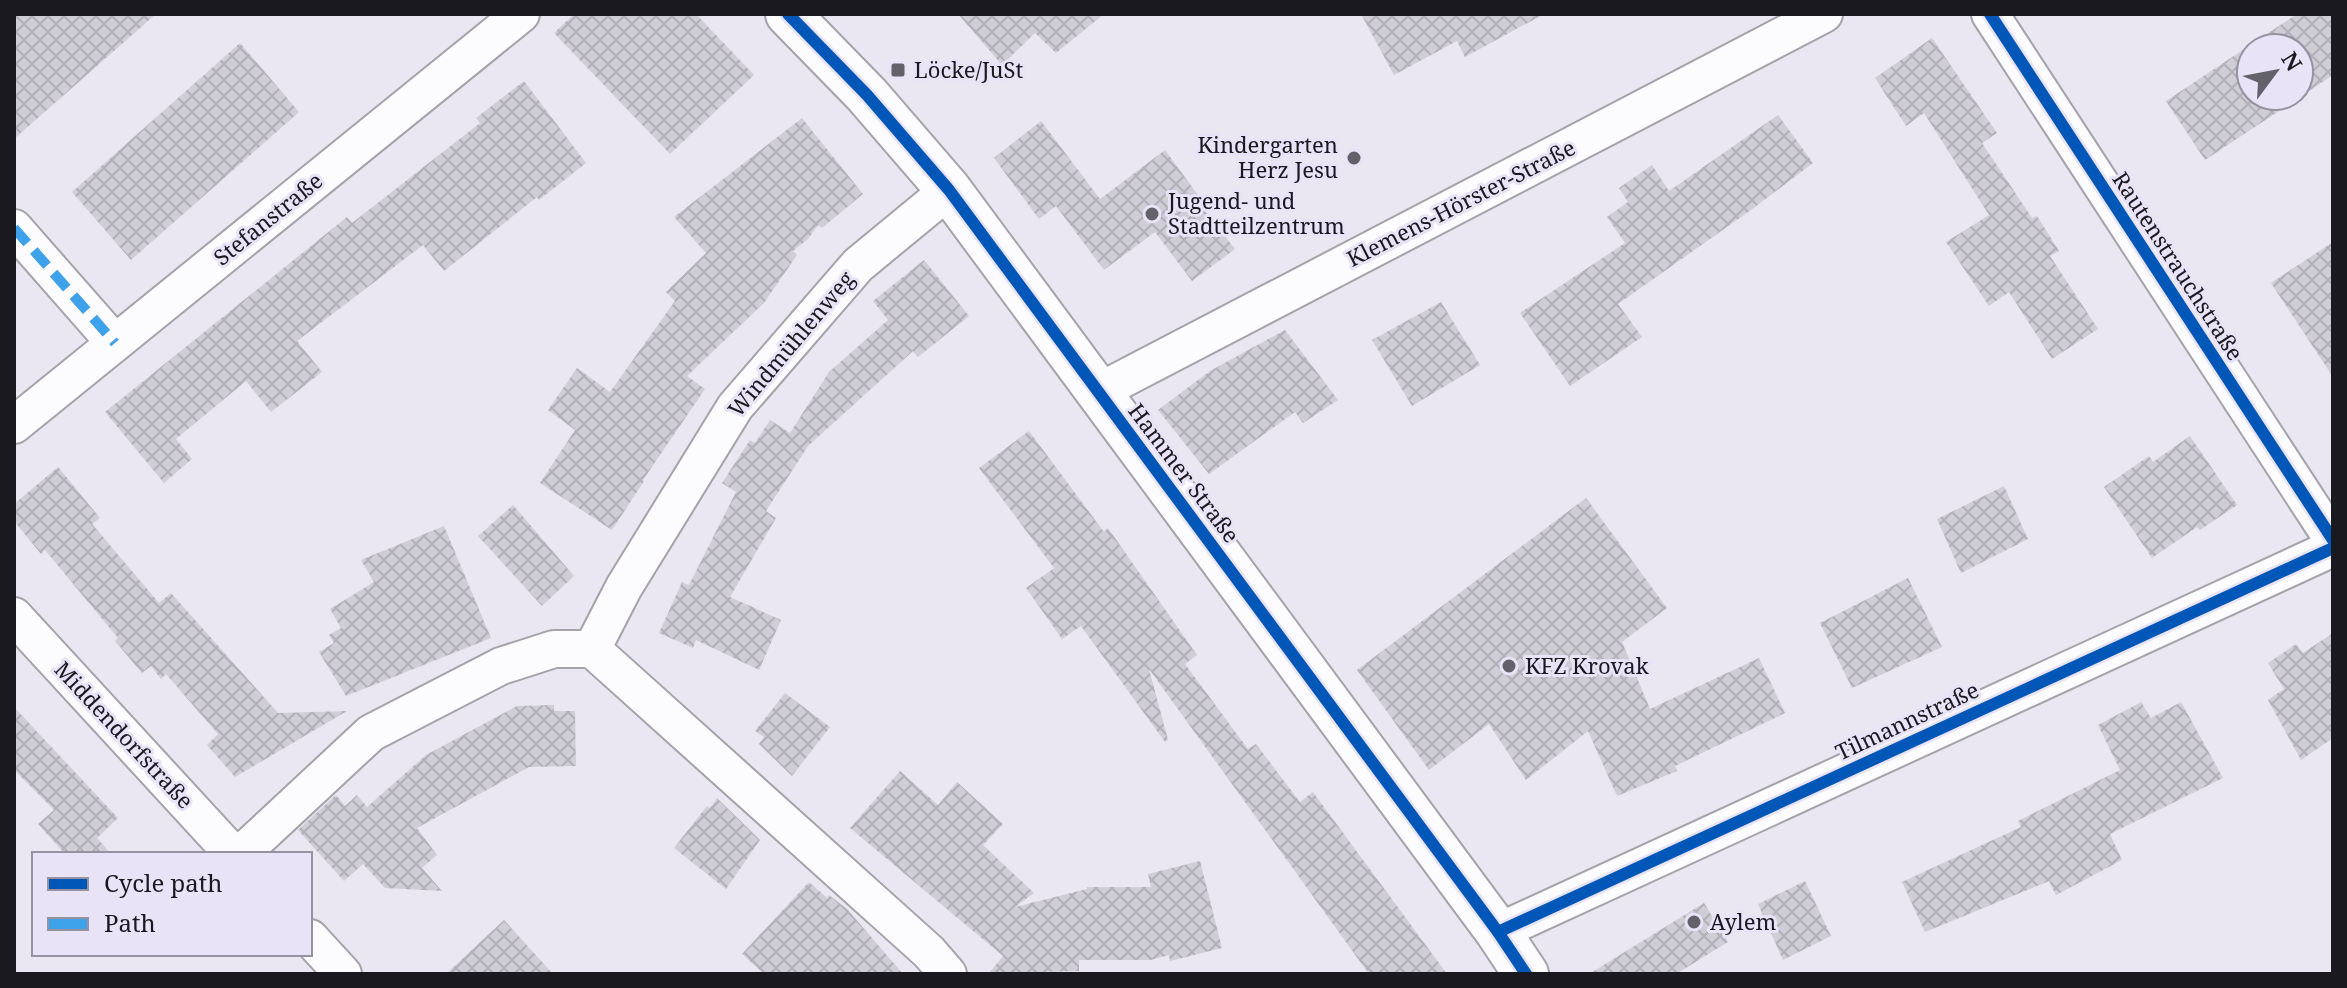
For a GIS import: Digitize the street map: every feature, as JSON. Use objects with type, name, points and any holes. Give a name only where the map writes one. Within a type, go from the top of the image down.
[{"type":"main road","name":"Hammer Straße","points":[[788,14],[867,95],[949,190],[1526,974]]},
{"type":"street","name":"Stefanstraße","points":[[14,425],[521,14]]},
{"type":"street","name":"Klemens-Hörster-Straße","points":[[1098,392],[1824,14]]},
{"type":"street","name":"Rautenstrauchstraße","points":[[1990,14],[2333,540]]},
{"type":"street","name":"Windmühlenweg","points":[[592,649],[624,587],[735,407],[858,265],[949,190]]},
{"type":"street","points":[[14,228],[115,343]]},
{"type":"street","name":"Tilmannstraße","points":[[1498,932],[2333,548]]},
{"type":"street","name":"Middendorfstraße","points":[[14,616],[231,852]]},
{"type":"street","points":[[243,852],[371,733],[501,666],[554,649],[592,649],[929,952],[948,974]]},
{"type":"street","points":[[312,940],[343,974]]},
{"type":"building","points":[[14,14],[156,14],[14,139]]},
{"type":"building","points":[[574,14],[696,14],[754,75],[670,154],[554,33]]},
{"type":"building","points":[[958,14],[1104,14],[1056,53],[1035,33],[1002,65]]},
{"type":"building","points":[[1361,14],[1544,14],[1465,57],[1457,41],[1394,75]]},
{"type":"building","points":[[2297,14],[2333,14],[2333,75],[2315,87],[2315,32],[2270,32]]},
{"type":"building","points":[[1932,38],[1997,133],[1982,143],[2032,218],[2037,216],[2059,251],[2050,256],[2098,329],[2052,359],[2009,292],[1989,306],[1946,242],[1989,215],[1924,113],[1906,126],[1875,78]]},
{"type":"building","points":[[240,43],[299,112],[131,260],[72,192]]},
{"type":"building","points":[[2235,55],[2235,112],[2277,112],[2205,160],[2166,101]]},
{"type":"building","points":[[524,81],[586,163],[539,200],[537,197],[444,271],[423,245],[297,341],[322,372],[271,412],[246,381],[176,439],[192,459],[164,483],[105,412],[347,217],[352,223],[480,123],[476,118]]},
{"type":"building","points":[[1778,115],[1813,163],[1618,304],[1642,337],[1570,386],[1520,313],[1625,243],[1607,217],[1628,202],[1619,188],[1652,165],[1669,191]]},
{"type":"building","points":[[802,118],[863,194],[822,228],[818,225],[808,239],[793,251],[797,255],[764,303],[687,376],[705,389],[612,530],[540,483],[575,430],[548,410],[577,368],[610,392],[675,301],[666,292],[706,253],[674,217]]},
{"type":"building","name":"Jugend- und Stadtteilzentrum","points":[[1041,121],[1100,199],[1165,150],[1198,195],[1195,198],[1235,249],[1192,281],[1155,232],[1104,270],[1056,206],[1039,219],[994,158]]},
{"type":"building","points":[[2333,242],[2333,377],[2271,283]]},
{"type":"building","points":[[924,260],[969,316],[918,357],[913,351],[808,446],[766,511],[776,518],[730,597],[781,620],[759,670],[696,640],[693,648],[659,633],[682,582],[689,585],[736,492],[722,483],[750,440],[755,443],[770,420],[790,433],[829,372],[888,320],[873,301]]},
{"type":"building","points":[[1441,302],[1480,365],[1412,406],[1372,340]]},
{"type":"building","points":[[1285,330],[1338,400],[1303,423],[1295,412],[1209,474],[1158,410],[1210,371]]},
{"type":"building","points":[[1029,431],[1104,532],[1108,528],[1197,655],[1185,664],[1248,749],[1256,744],[1300,802],[1313,792],[1447,974],[1369,974],[1149,669],[1168,740],[1165,742],[1081,626],[1062,639],[1026,588],[1054,568],[979,468]]},
{"type":"building","points":[[2190,436],[2237,505],[2200,530],[2197,527],[2152,558],[2104,487],[2149,456],[2153,462]]},
{"type":"building","points":[[58,467],[100,518],[92,524],[159,603],[171,593],[278,713],[347,711],[235,777],[207,745],[218,734],[166,674],[161,679],[151,666],[142,673],[115,641],[118,638],[45,550],[41,554],[14,521],[14,504]]},
{"type":"building","points":[[2004,486],[2028,539],[1961,573],[1937,519]]},
{"type":"building","points":[[1586,498],[1667,608],[1622,642],[1650,709],[1759,658],[1785,713],[1675,766],[1677,771],[1617,796],[1588,731],[1526,780],[1489,724],[1429,770],[1357,670]]},
{"type":"building","points":[[513,505],[574,576],[542,606],[478,536]]},
{"type":"building","points":[[444,526],[491,638],[346,696],[319,652],[334,643],[329,635],[341,628],[330,609],[374,582],[361,560]]},
{"type":"building","points":[[1908,578],[1942,647],[1852,688],[1820,623]]},
{"type":"building","points":[[2333,633],[2333,738],[2301,760],[2268,700],[2284,689],[2268,663],[2296,644],[2303,653]]},
{"type":"building","points":[[785,693],[830,727],[792,776],[759,744],[764,737],[755,731]]},
{"type":"building","points":[[2141,702],[2151,718],[2181,702],[2223,778],[2110,834],[2122,860],[2056,895],[2049,881],[1925,932],[1902,882],[2021,827],[2018,821],[2120,770],[2098,725]]},
{"type":"building","points":[[554,705],[554,711],[575,711],[576,766],[529,767],[417,828],[437,855],[422,868],[442,891],[385,888],[363,864],[344,881],[298,830],[336,795],[345,806],[357,795],[367,807],[426,755],[517,706]]},
{"type":"building","points":[[14,707],[118,818],[97,838],[109,852],[63,852],[38,824],[54,810],[14,770]]},
{"type":"building","points":[[900,771],[938,805],[957,782],[1003,824],[983,845],[1034,893],[1015,907],[1087,887],[1151,887],[1148,874],[1200,861],[1222,948],[1170,961],[1169,955],[1151,960],[1079,960],[1079,971],[989,973],[1003,956],[850,828]]},
{"type":"building","points":[[717,798],[760,840],[726,889],[674,848]]},
{"type":"building","points":[[1805,881],[1831,936],[1783,960],[1758,904]]},
{"type":"building","points":[[809,882],[827,898],[829,895],[847,909],[903,974],[764,974],[742,954]]},
{"type":"building","name":"Aylem","points":[[1704,903],[1728,942],[1676,974],[1589,974]]},
{"type":"building","points":[[504,920],[553,974],[446,974]]},
{"type":"marked path","points":[[14,228],[115,343]]},
{"type":"cycle path","points":[[788,14],[867,95],[949,190],[1526,974]]},
{"type":"cycle path","points":[[1990,14],[2333,540]]},
{"type":"cycle path","points":[[1498,932],[2333,548]]},
{"type":"place","name":"Löcke/JuSt","points":[[898,70]]},
{"type":"place","name":"Kindergarten Herz Jesu","points":[[1354,158]]},
{"type":"place","name":"Jugend- und Stadtteilzentrum","points":[[1152,214]]},
{"type":"place","name":"KFZ Krovak","points":[[1509,666]]},
{"type":"place","name":"Aylem","points":[[1694,922]]}]
